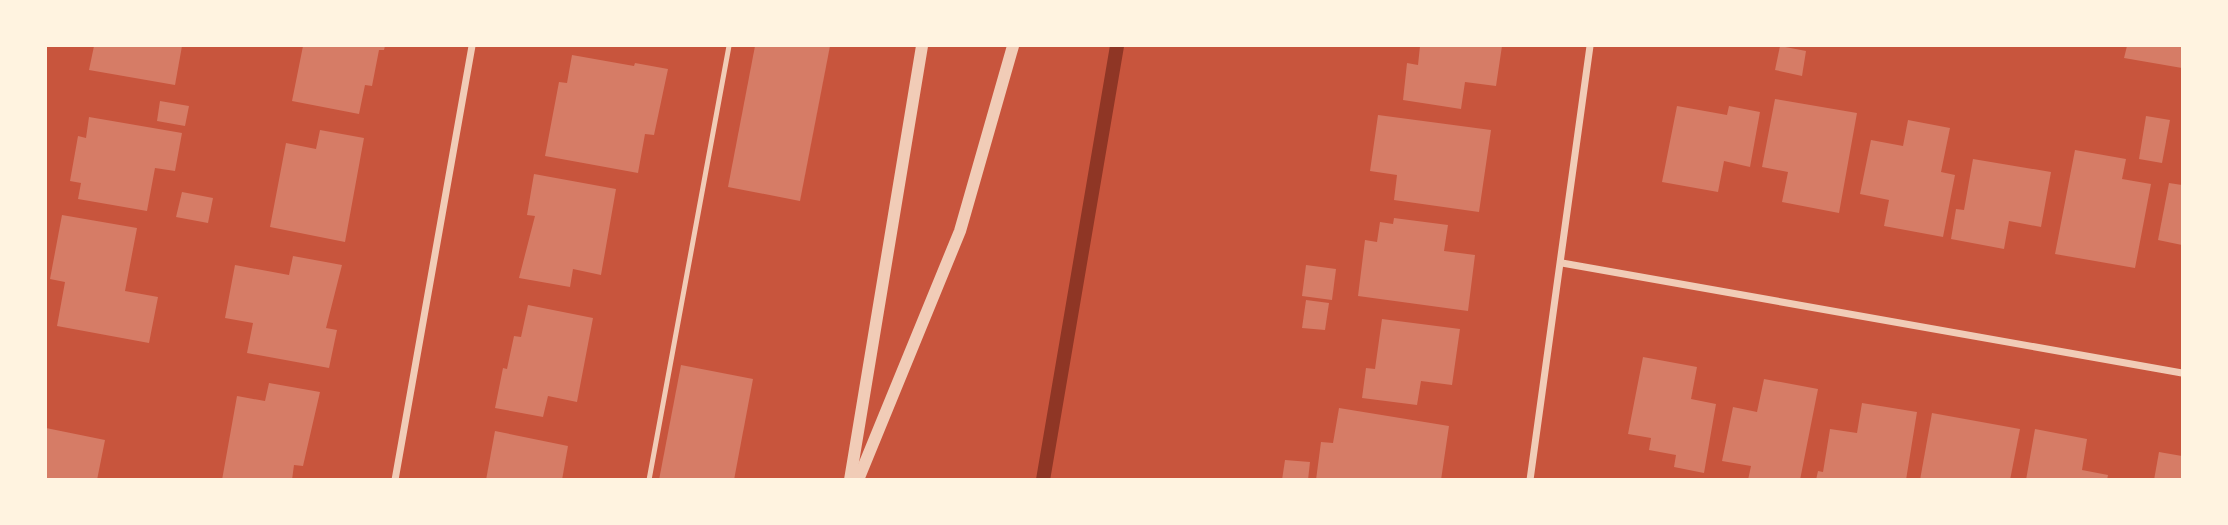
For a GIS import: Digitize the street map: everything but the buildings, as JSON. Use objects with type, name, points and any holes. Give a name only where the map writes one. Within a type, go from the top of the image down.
[{"type":"street","points":[[395,480],[472,46]]},
{"type":"street","points":[[850,480],[922,46]]},
{"type":"street","points":[[858,480],[960,231],[1013,46]]},
{"type":"street","points":[[1530,480],[1590,46]]},
{"type":"street","points":[[1562,263],[2182,373]]},
{"type":"lane","points":[[649,480],[729,46]]},
{"type":"waterway","points":[[1043,480],[1117,46]]}]
